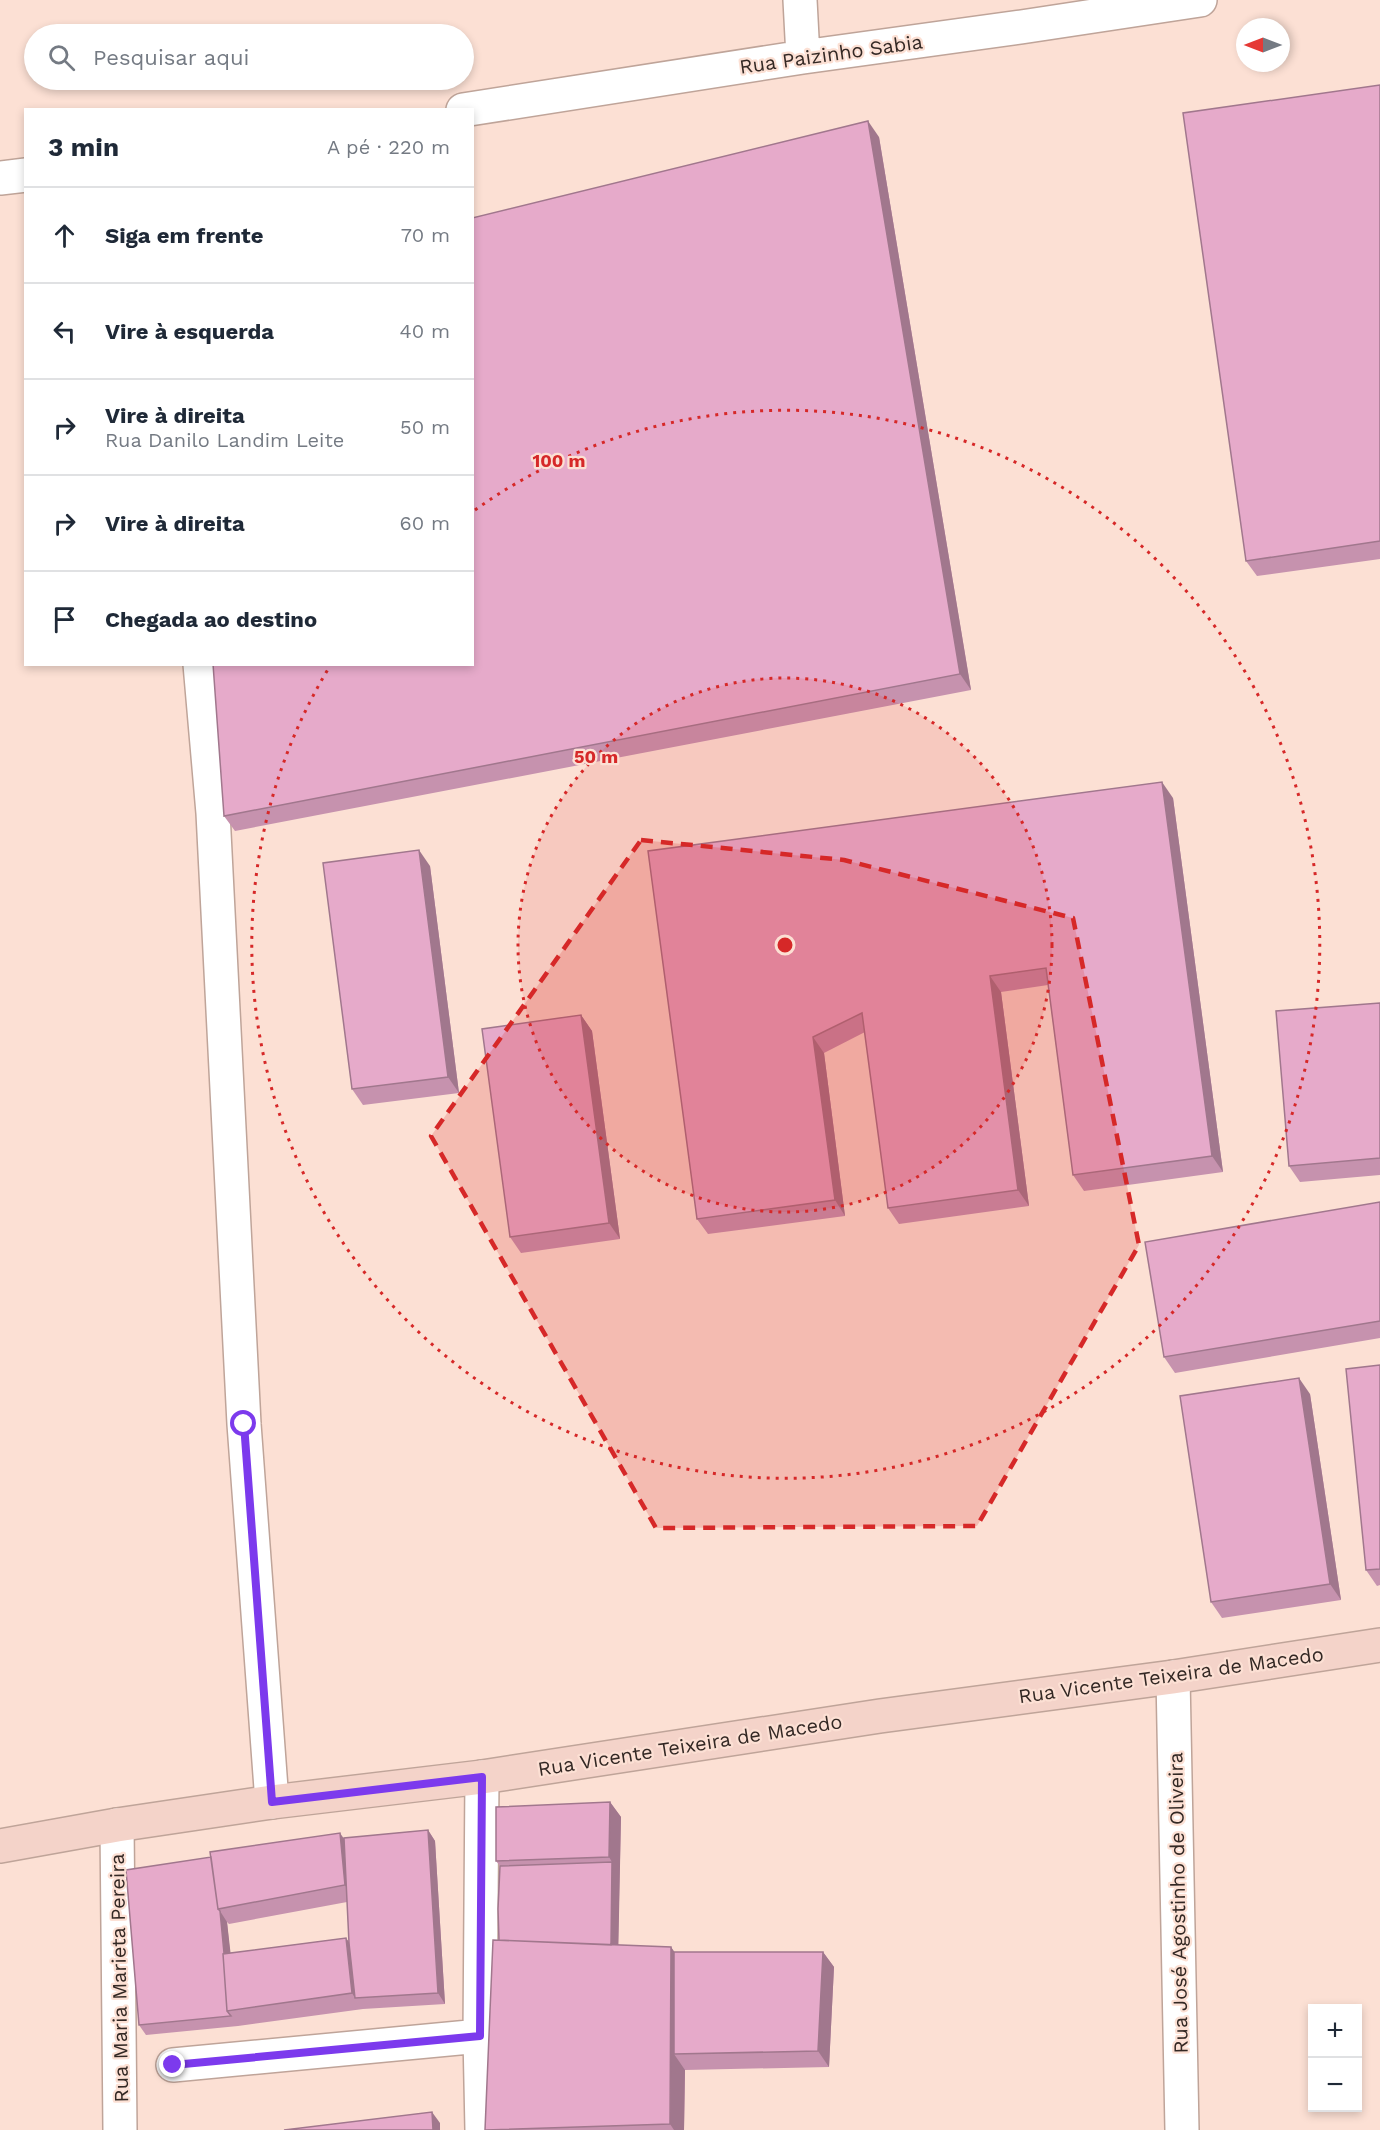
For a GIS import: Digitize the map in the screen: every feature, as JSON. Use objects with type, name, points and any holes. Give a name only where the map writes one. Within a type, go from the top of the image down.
[{"type":"street","points":[[800,0],[803,57]]},
{"type":"street","name":"Rua Paizinho Sabia","points":[[474,108],[803,57],[1200,0]]},
{"type":"street","points":[[0,178],[24,175]]},
{"type":"street","points":[[200,666],[213,813],[244,1424],[272,1802]]},
{"type":"street","name":"Rua Vicente Teixeira de Macedo","points":[[0,1846],[117,1825],[272,1802],[482,1777],[880,1716],[1173,1677],[1380,1645]]},
{"type":"street","name":"Rua José Agostinho de Oliveira","points":[[1173,1677],[1182,2130]]},
{"type":"street","points":[[482,1777],[480,2036],[482,2130]]},
{"type":"street","name":"Rua Maria Marieta Pereira","points":[[117,1825],[120,2130]]},
{"type":"street","points":[[173,2065],[480,2036]]},
{"type":"highlighted area","points":[[641,840],[844,860],[1073,918],[1139,1245],[977,1526],[656,1528],[431,1136]]},
{"type":"building","points":[[1380,85],[1380,541],[1246,561],[1183,113]]},
{"type":"building","points":[[868,121],[960,674],[224,816],[213,666],[474,666],[474,218]]},
{"type":"building","points":[[1162,782],[1212,1156],[1073,1175],[1046,968],[990,976],[1018,1190],[888,1208],[862,1013],[813,1037],[835,1200],[697,1219],[648,851]]},
{"type":"building","points":[[419,850],[448,1077],[352,1089],[323,863]]},
{"type":"building","points":[[1380,1003],[1380,1158],[1289,1166],[1276,1011]]},
{"type":"building","points":[[581,1015],[609,1223],[510,1237],[482,1029]]},
{"type":"building","points":[[1380,1202],[1380,1321],[1164,1357],[1145,1242]]},
{"type":"building","points":[[1380,1365],[1380,1569],[1366,1570],[1346,1369]]},
{"type":"building","points":[[1299,1378],[1330,1584],[1211,1602],[1180,1396]]},
{"type":"building","points":[[610,1802],[609,1857],[496,1861],[496,1807]]},
{"type":"building","points":[[428,1830],[438,1993],[355,1998],[349,1943],[344,1838]]},
{"type":"building","points":[[340,1833],[345,1885],[218,1909],[210,1852]]},
{"type":"building","points":[[211,1857],[220,1911],[227,2011],[231,2016],[139,2025],[126,1870]]},
{"type":"building","points":[[612,1862],[611,1945],[499,1940],[500,1866]]},
{"type":"building","points":[[346,1938],[352,1993],[227,2011],[223,1954]]},
{"type":"building","points":[[493,1940],[671,1947],[670,2124],[485,2130]]},
{"type":"building","points":[[674,1952],[823,1952],[818,2051],[674,2054]]},
{"type":"building","points":[[432,2112],[433,2130],[284,2130]]},
{"type":"route","points":[[173,2065],[480,2036],[482,1777],[272,1802],[244,1424]]}]
